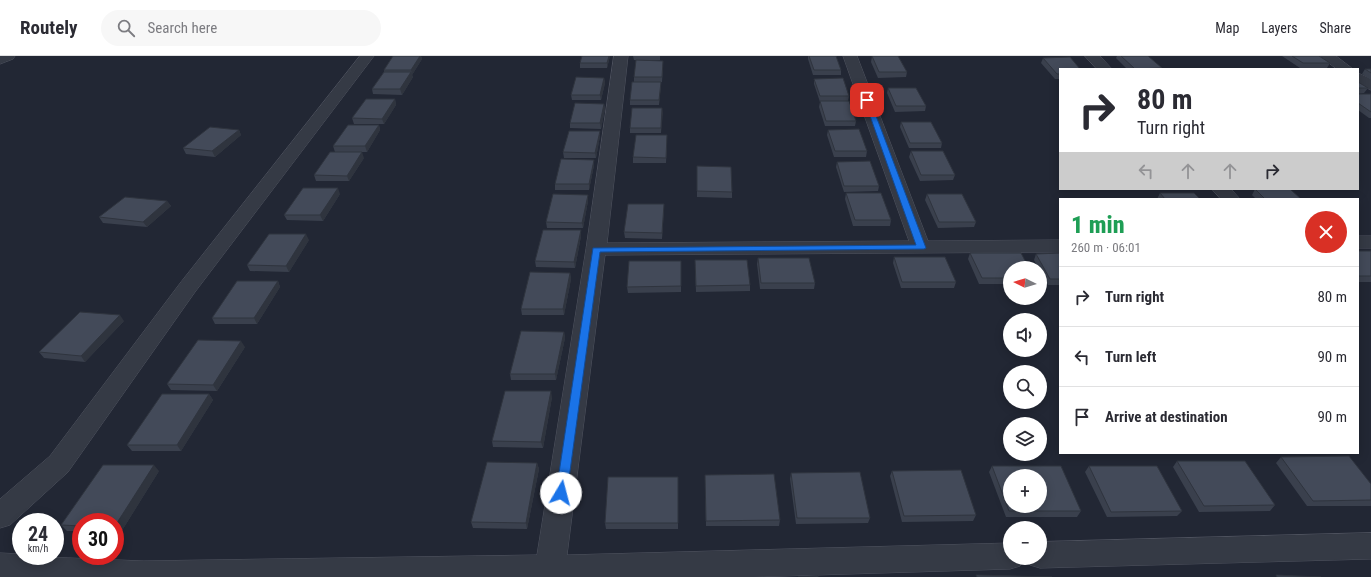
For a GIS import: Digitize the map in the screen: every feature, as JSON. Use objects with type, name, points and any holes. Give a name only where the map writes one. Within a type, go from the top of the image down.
[{"type":"street","points":[[0,60],[8,56]]},
{"type":"street","points":[[0,516],[59,464],[188,287],[367,56]]},
{"type":"street","points":[[550,569],[596,250],[621,56]]},
{"type":"street","points":[[850,56],[921,248]]},
{"type":"street","points":[[1092,56],[1104,68]]},
{"type":"street","points":[[1327,56],[1345,68]]},
{"type":"street","points":[[1359,78],[1371,86]]},
{"type":"street","points":[[1222,190],[1230,198]]},
{"type":"street","points":[[1359,242],[1371,242]]},
{"type":"street","points":[[596,250],[1059,246]]},
{"type":"street","points":[[1047,555],[1371,546]]},
{"type":"street","points":[[0,567],[143,575],[550,569],[1003,556]]},
{"type":"building","points":[[393,56],[420,56],[411,70],[384,70]]},
{"type":"building","points":[[582,56],[609,56],[607,63],[580,63]]},
{"type":"building","points":[[809,56],[836,56],[841,70],[814,70]]},
{"type":"building","points":[[872,56],[898,56],[907,72],[879,72]]},
{"type":"building","points":[[1121,56],[1148,56],[1162,68],[1134,68]]},
{"type":"building","points":[[1292,56],[1319,56],[1330,63],[1303,63]]},
{"type":"building","points":[[1070,57],[1079,68],[1059,68],[1059,74],[1057,74],[1043,58]]},
{"type":"building","points":[[636,60],[663,61],[662,77],[634,77]]},
{"type":"building","points":[[1365,69],[1371,69],[1371,73]]},
{"type":"building","points":[[384,72],[411,72],[400,89],[372,89]]},
{"type":"building","points":[[576,77],[604,78],[600,95],[571,95]]},
{"type":"building","points":[[843,78],[849,96],[820,96],[814,79]]},
{"type":"building","points":[[632,82],[661,82],[659,100],[630,100]]},
{"type":"building","points":[[1359,83],[1368,88],[1359,88]]},
{"type":"building","points":[[888,88],[916,88],[926,106],[896,106]]},
{"type":"building","points":[[1359,94],[1371,94],[1371,112],[1359,104]]},
{"type":"building","points":[[366,99],[395,99],[382,119],[352,118]]},
{"type":"building","points":[[820,101],[849,101],[856,121],[826,121]]},
{"type":"building","points":[[575,103],[604,104],[600,123],[570,123]]},
{"type":"building","points":[[632,108],[662,108],[661,128],[630,128]]},
{"type":"building","points":[[901,122],[931,122],[942,143],[910,143]]},
{"type":"building","points":[[348,125],[379,125],[365,146],[333,146]]},
{"type":"building","points":[[210,127],[239,130],[212,151],[183,148]]},
{"type":"building","points":[[859,129],[867,151],[835,151],[828,130]]},
{"type":"building","points":[[569,131],[600,131],[595,153],[563,152]]},
{"type":"building","points":[[636,135],[667,135],[666,158],[633,157]]},
{"type":"building","points":[[911,151],[943,151],[955,175],[921,175]]},
{"type":"building","points":[[330,152],[362,152],[347,176],[314,175]]},
{"type":"building","points":[[561,159],[594,160],[589,184],[555,184]]},
{"type":"building","points":[[870,161],[879,186],[844,186],[837,162]]},
{"type":"building","points":[[697,166],[731,167],[732,192],[697,191]]},
{"type":"building","points":[[303,188],[338,188],[320,215],[284,215]]},
{"type":"building","points":[[1256,190],[1291,190],[1300,198],[1264,198]]},
{"type":"building","points":[[846,193],[881,193],[891,220],[855,220]]},
{"type":"building","points":[[1160,193],[1194,193],[1199,198],[1164,198]]},
{"type":"building","points":[[553,194],[588,195],[582,223],[546,222]]},
{"type":"building","points":[[927,194],[962,194],[976,222],[939,222]]},
{"type":"building","points":[[125,197],[167,201],[143,222],[99,217]]},
{"type":"building","points":[[628,204],[664,204],[662,233],[624,232]]},
{"type":"building","points":[[543,230],[581,230],[574,262],[535,261]]},
{"type":"building","points":[[269,234],[306,234],[286,266],[247,265]]},
{"type":"building","points":[[1359,251],[1371,251],[1371,276],[1359,276]]},
{"type":"building","points":[[970,253],[1021,253],[1025,261],[1003,261],[1003,278],[982,278]]},
{"type":"building","points":[[1059,253],[1059,279],[1050,279],[1047,274],[1047,261],[1040,261],[1036,254]]},
{"type":"building","points":[[894,257],[945,257],[956,282],[902,282]]},
{"type":"building","points":[[758,258],[809,258],[815,283],[761,283]]},
{"type":"building","points":[[695,260],[747,260],[750,285],[696,286]]},
{"type":"building","points":[[629,261],[681,261],[681,286],[627,287]]},
{"type":"building","points":[[530,272],[570,273],[563,309],[521,309]]},
{"type":"building","points":[[237,281],[278,281],[254,318],[212,318]]},
{"type":"building","points":[[80,312],[120,315],[81,356],[39,352]]},
{"type":"building","points":[[521,331],[564,332],[555,374],[510,374]]},
{"type":"building","points":[[198,340],[241,341],[213,385],[167,384]]},
{"type":"building","points":[[505,391],[551,391],[541,442],[492,441]]},
{"type":"building","points":[[162,394],[209,394],[177,445],[127,445]]},
{"type":"building","points":[[1349,456],[1371,484],[1371,500],[1313,501],[1281,457]]},
{"type":"building","points":[[1177,461],[1245,461],[1275,505],[1204,506]]},
{"type":"building","points":[[487,462],[537,463],[526,523],[471,522]]},
{"type":"building","points":[[103,465],[154,465],[123,513],[72,513],[72,526],[64,525],[64,521]]},
{"type":"building","points":[[992,466],[1061,466],[1081,511],[1047,511],[1047,469],[1003,469],[1003,495]]},
{"type":"building","points":[[1089,466],[1157,466],[1182,511],[1111,512]]},
{"type":"building","points":[[961,470],[976,515],[904,516],[892,471]]},
{"type":"building","points":[[860,472],[870,518],[797,518],[791,473]]},
{"type":"building","points":[[774,474],[780,520],[706,521],[705,475]]},
{"type":"building","points":[[608,477],[678,477],[678,523],[605,523]]},
{"type":"building","points":[[976,575],[1052,577],[977,577]]},
{"type":"building","points":[[1276,575],[1321,577],[1277,577]]},
{"type":"route","points":[[561,493],[596,250],[921,248],[867,100]]}]
